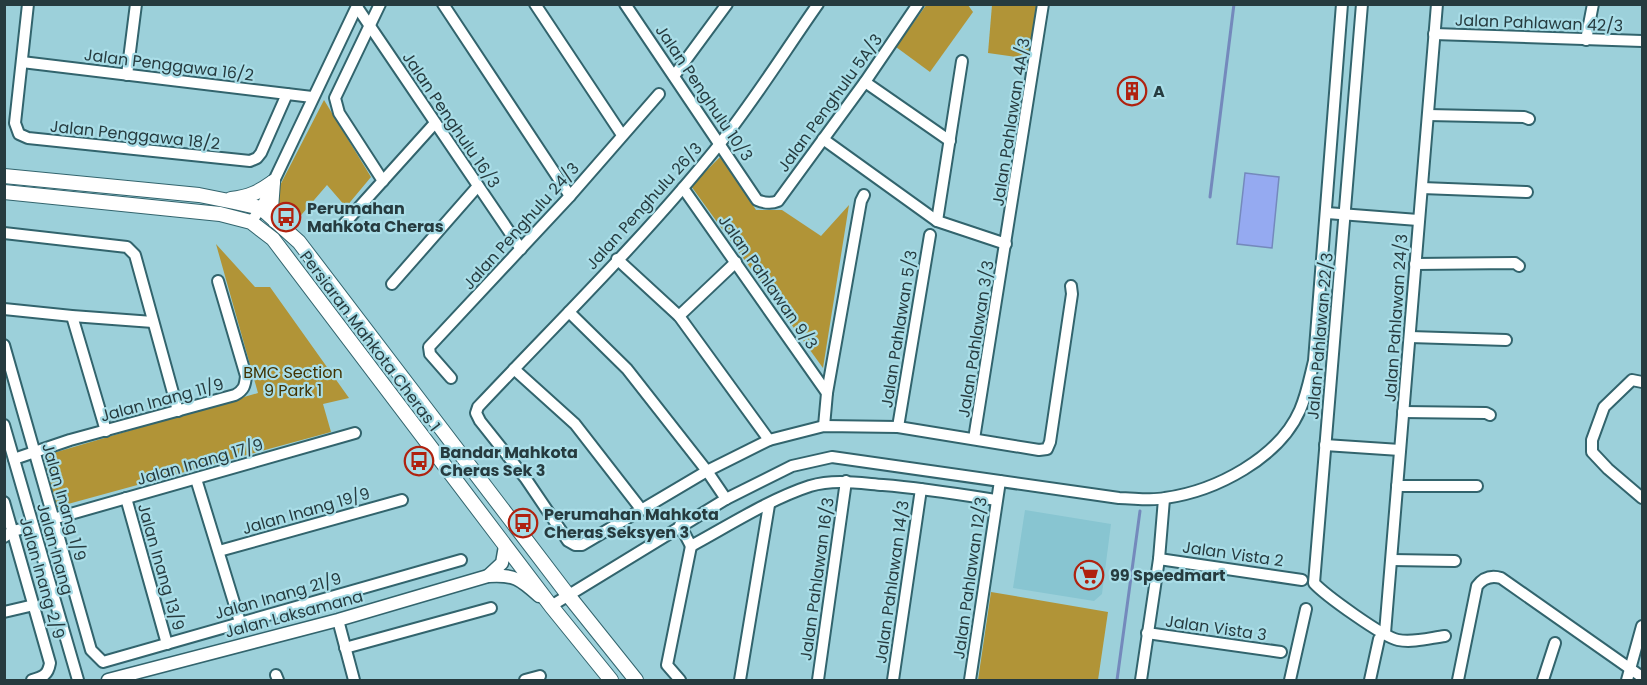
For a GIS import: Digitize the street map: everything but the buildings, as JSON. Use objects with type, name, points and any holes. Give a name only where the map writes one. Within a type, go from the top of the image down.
[{"type":"main road","name":"Persiaran Mahkota Cheras 1","points":[[4,176],[199,195],[261,208],[299,242],[636,681]]},
{"type":"main road","points":[[224,200],[247,197],[273,182]]},
{"type":"main road","points":[[273,182],[272,209],[276,221]]},
{"type":"main road","name":"Persiaran Mahkota Cheras 1","points":[[4,192],[220,214],[251,222],[273,239],[505,546],[611,681]]},
{"type":"street","points":[[22,62],[28,4]]},
{"type":"street","points":[[127,75],[136,4]]},
{"type":"street","points":[[380,4],[335,98],[339,113],[383,181]]},
{"type":"street","points":[[443,4],[570,196]]},
{"type":"street","points":[[535,4],[622,135]]},
{"type":"street","name":"Jalan Penghulu 10/3","points":[[626,4],[757,200]]},
{"type":"street","points":[[674,76],[727,4]]},
{"type":"street","name":"Jalan Penghulu 26/3","points":[[641,509],[582,545],[575,545],[568,541],[526,478],[480,422],[476,414],[478,407],[683,188],[720,143],[818,4]]},
{"type":"street","name":"Jalan Penghulu 5A/3","points":[[757,200],[773,203],[778,201],[865,82],[918,4]]},
{"type":"street","name":"Jalan Pahlawan 4A/3","points":[[1006,244],[1044,4]]},
{"type":"street","points":[[551,606],[680,525],[726,499],[792,466],[832,457],[1119,498],[1164,499],[1197,491],[1248,468],[1271,449],[1288,430],[1306,394],[1314,361],[1342,4]]},
{"type":"street","name":"Jalan Pahlawan 22/3","points":[[1362,4],[1314,583],[1325,594],[1382,636]]},
{"type":"street","name":"Jalan Pahlawan 24/3","points":[[1370,681],[1382,636],[1392,560],[1437,4]]},
{"type":"street","points":[[1586,40],[1593,4]]},
{"type":"street","points":[[251,222],[261,208],[312,97],[358,6]]},
{"type":"street","name":"Jalan Penghulu 16/3","points":[[358,6],[521,249]]},
{"type":"street","name":"Jalan Pahlawan 42/3","points":[[1434,34],[1642,41]]},
{"type":"street","points":[[937,221],[962,61]]},
{"type":"street","name":"Jalan Penggawa 16/2","points":[[22,62],[312,97]]},
{"type":"street","name":"Jalan Penggawa 18/2","points":[[22,62],[15,123],[19,134],[28,138],[250,161],[261,153],[287,94]]},
{"type":"street","points":[[865,82],[950,141]]},
{"type":"street","name":"Jalan Penghulu 24/3","points":[[451,378],[430,354],[429,347],[570,196],[659,94]]},
{"type":"street","points":[[1428,115],[1524,117],[1529,119]]},
{"type":"street","points":[[344,224],[435,123]]},
{"type":"street","points":[[823,139],[937,221],[1006,244]]},
{"type":"street","points":[[392,284],[478,186]]},
{"type":"street","name":"Jalan Pahlawan 9/3","points":[[683,188],[827,393]]},
{"type":"street","points":[[1422,188],[1527,192]]},
{"type":"street","points":[[824,426],[827,393],[861,201],[864,195]]},
{"type":"street","points":[[1327,213],[1418,220]]},
{"type":"street","points":[[6,233],[127,247],[135,255],[178,411]]},
{"type":"street","name":"Jalan Pahlawan 5/3","points":[[898,427],[930,236]]},
{"type":"street","name":"Jalan Pahlawan 3/3","points":[[974,438],[1006,244]]},
{"type":"street","points":[[617,259],[679,316],[770,440]]},
{"type":"street","points":[[679,316],[736,262]]},
{"type":"street","points":[[1415,264],[1515,263],[1519,266]]},
{"type":"street","name":"Jalan Inang 11/9","points":[[14,459],[241,392],[245,386],[246,376],[218,281]]},
{"type":"street","points":[[514,369],[575,424],[641,509],[707,471],[770,440],[824,426],[898,427],[1040,450],[1047,449],[1050,442],[1072,294],[1071,286]]},
{"type":"street","points":[[4,309],[153,322]]},
{"type":"street","points":[[569,312],[627,369],[707,471],[726,499]]},
{"type":"street","points":[[72,316],[106,431]]},
{"type":"street","points":[[1410,337],[1506,340]]},
{"type":"street","name":"Jalan Inang 1/9","points":[[4,345],[91,650],[103,662]]},
{"type":"street","points":[[1637,381],[1604,407],[1592,440],[1592,452],[1642,498]]},
{"type":"street","points":[[1403,412],[1486,413],[1490,415]]},
{"type":"street","name":"Jalan Inang","points":[[4,425],[78,681]]},
{"type":"street","name":"Jalan Inang 17/9","points":[[53,519],[355,433]]},
{"type":"street","points":[[1325,445],[1400,450]]},
{"type":"street","points":[[196,479],[240,622]]},
{"type":"street","points":[[691,546],[782,497],[811,486],[846,481],[996,500]]},
{"type":"street","name":"Jalan Pahlawan 16/3","points":[[818,681],[846,481]]},
{"type":"street","name":"Jalan Pahlawan 12/3","points":[[969,681],[1000,481]]},
{"type":"street","points":[[1398,486],[1477,486]]},
{"type":"street","name":"Jalan Pahlawan 14/3","points":[[893,681],[921,489]]},
{"type":"street","name":"Jalan Inang 13/9","points":[[126,498],[167,644]]},
{"type":"street","points":[[1141,681],[1159,559],[1164,499]]},
{"type":"street","name":"Jalan Inang 19/9","points":[[219,551],[402,500]]},
{"type":"street","name":"Jalan Inang 2/9","points":[[4,502],[10,536],[34,605],[50,663],[49,671],[43,677],[32,681]]},
{"type":"street","points":[[740,681],[769,505]]},
{"type":"street","points":[[680,525],[691,546],[667,665],[680,681]]},
{"type":"street","points":[[10,536],[34,530]]},
{"type":"street","points":[[488,576],[502,563],[505,546]]},
{"type":"street","name":"Jalan Vista 2","points":[[1159,559],[1302,580]]},
{"type":"street","name":"Jalan Inang 21/9","points":[[103,662],[461,560]]},
{"type":"street","points":[[1392,560],[1455,561]]},
{"type":"street","name":"Jalan Laksamana","points":[[108,681],[338,620],[488,576],[506,575],[516,578],[551,606]]},
{"type":"street","points":[[1458,681],[1477,586],[1483,580],[1491,577],[1500,578],[1642,677]]},
{"type":"street","points":[[4,612],[34,605]]},
{"type":"street","points":[[345,648],[492,608]]},
{"type":"street","points":[[1290,681],[1306,609]]},
{"type":"street","points":[[338,620],[354,681]]},
{"type":"street","points":[[1627,681],[1642,626]]},
{"type":"street","name":"Jalan Vista 3","points":[[1147,633],[1281,652]]},
{"type":"street","points":[[1382,636],[1398,640],[1421,640],[1445,636]]},
{"type":"street","points":[[1543,681],[1555,643]]},
{"type":"street","points":[[525,681],[540,676]]},
{"type":"shaded area","points":[[1025,510],[1111,524],[1102,594],[1094,601],[1013,588]]},
{"type":"green space","points":[[927,4],[968,5],[973,12],[930,72],[896,47]]},
{"type":"green space","points":[[992,5],[1037,5],[1031,59],[988,53]]},
{"type":"green space","points":[[324,100],[371,177],[346,207],[327,185],[296,221],[273,199]]},
{"type":"green space","points":[[721,156],[756,210],[782,210],[821,236],[849,205],[823,368],[691,186]]},
{"type":"green space","name":"BMC Section 9 Park 1","points":[[216,244],[255,287],[270,287],[349,398],[323,404],[331,432],[57,507],[43,456],[258,393]]},
{"type":"green space","points":[[991,592],[1108,612],[1098,680],[978,680]]},
{"type":"water","points":[[1245,173],[1279,177],[1272,248],[1237,244]]},
{"type":"waterway","points":[[1210,197],[1234,4]]},
{"type":"waterway","points":[[1117,680],[1140,511]]},
{"type":"place","name":"A","points":[[1132,91]]},
{"type":"place","name":"Perumahan Mahkota Cheras","points":[[286,217]]},
{"type":"place","name":"Bandar Mahkota Cheras Sek 3","points":[[419,461]]},
{"type":"place","name":"Perumahan Mahkota Cheras Seksyen 3","points":[[523,523]]},
{"type":"place","name":"99 Speedmart","points":[[1089,575]]}]
